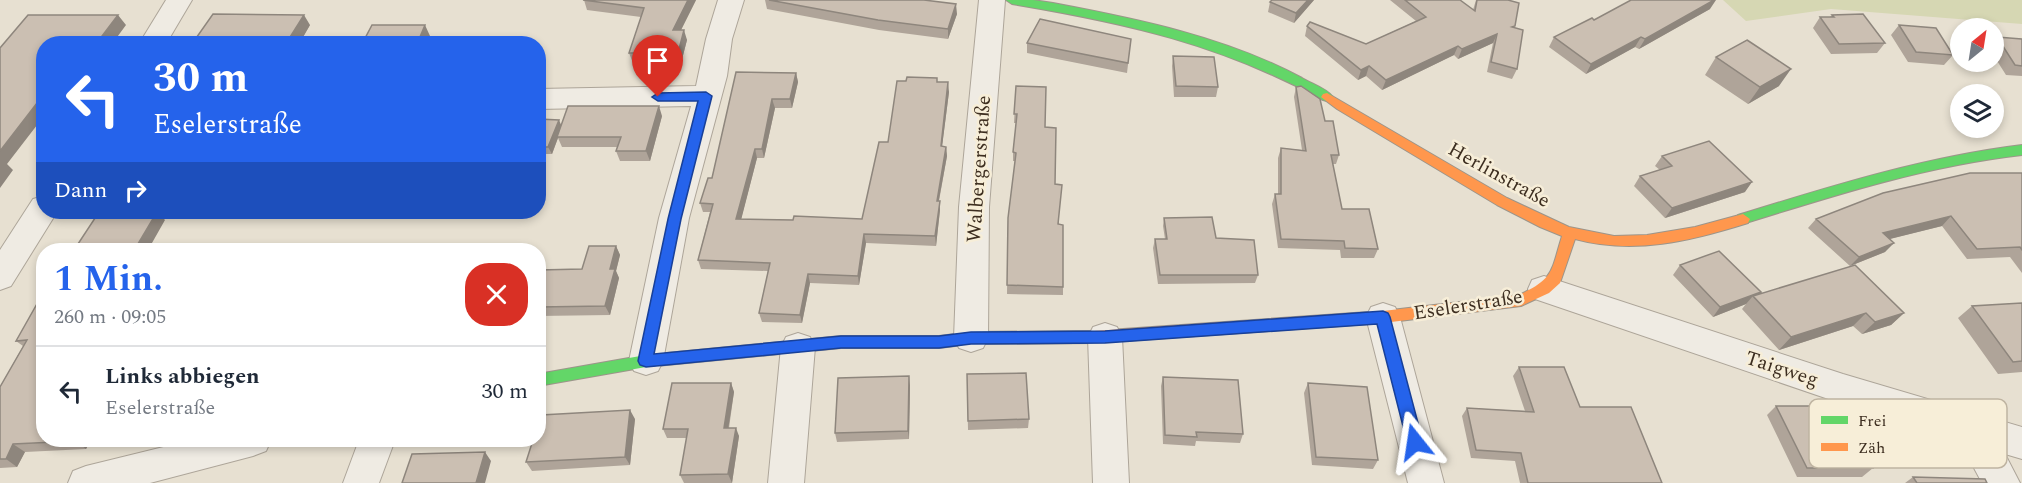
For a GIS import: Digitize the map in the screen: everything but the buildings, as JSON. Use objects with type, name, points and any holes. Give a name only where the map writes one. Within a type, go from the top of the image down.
[{"type":"main road","name":"Herlinstraße","points":[[1012,0],[1080,11],[1189,35],[1223,45],[1288,75],[1516,210],[1570,232],[1613,241],[1663,240],[1699,233],[1881,175],[1946,159],[2022,150]]},
{"type":"main road","name":"Eselerstraße","points":[[546,379],[646,361],[841,342],[939,342],[971,338],[1105,337],[1383,317],[1521,300],[1544,289],[1555,279],[1570,232]]},
{"type":"street","points":[[158,36],[179,0]]},
{"type":"street","points":[[646,361],[674,219],[731,0]]},
{"type":"street","name":"Walbergerstraße","points":[[971,338],[974,207],[992,0]]},
{"type":"street","points":[[546,99],[706,96]]},
{"type":"street","points":[[0,277],[36,219]]},
{"type":"street","name":"Taigweg","points":[[1544,289],[1875,399]]},
{"type":"street","points":[[1383,317],[1426,483]]},
{"type":"street","points":[[1105,337],[1111,483]]},
{"type":"street","points":[[786,483],[798,346]]},
{"type":"street","name":"Taigweg","points":[[2007,439],[2022,443]]},
{"type":"street","points":[[86,483],[226,447]]},
{"type":"street","points":[[360,483],[374,447]]},
{"type":"street","points":[[1994,468],[2002,483]]},
{"type":"green space","points":[[1723,0],[2022,0],[2022,24],[2004,23],[2004,18],[1950,18],[1831,9],[1746,21]]},
{"type":"traffic: fast","points":[[1012,0],[1134,23],[1214,46],[1290,77],[1327,97]]},
{"type":"traffic: fast","points":[[1743,219],[1915,168],[1950,160],[2022,150]]},
{"type":"traffic: fast","points":[[546,379],[646,361],[841,342],[939,342],[971,338],[1094,337]]},
{"type":"traffic: slow","points":[[1327,97],[1502,202],[1544,224],[1567,232],[1614,241],[1647,241],[1695,232],[1743,219]]},
{"type":"traffic: slow","points":[[1094,337],[1383,317],[1521,300],[1544,289],[1555,279],[1570,233]]},
{"type":"route","points":[[658,97],[706,96],[674,219],[646,361],[841,342],[939,342],[971,338],[1105,337],[1383,317],[1415,442]]}]
